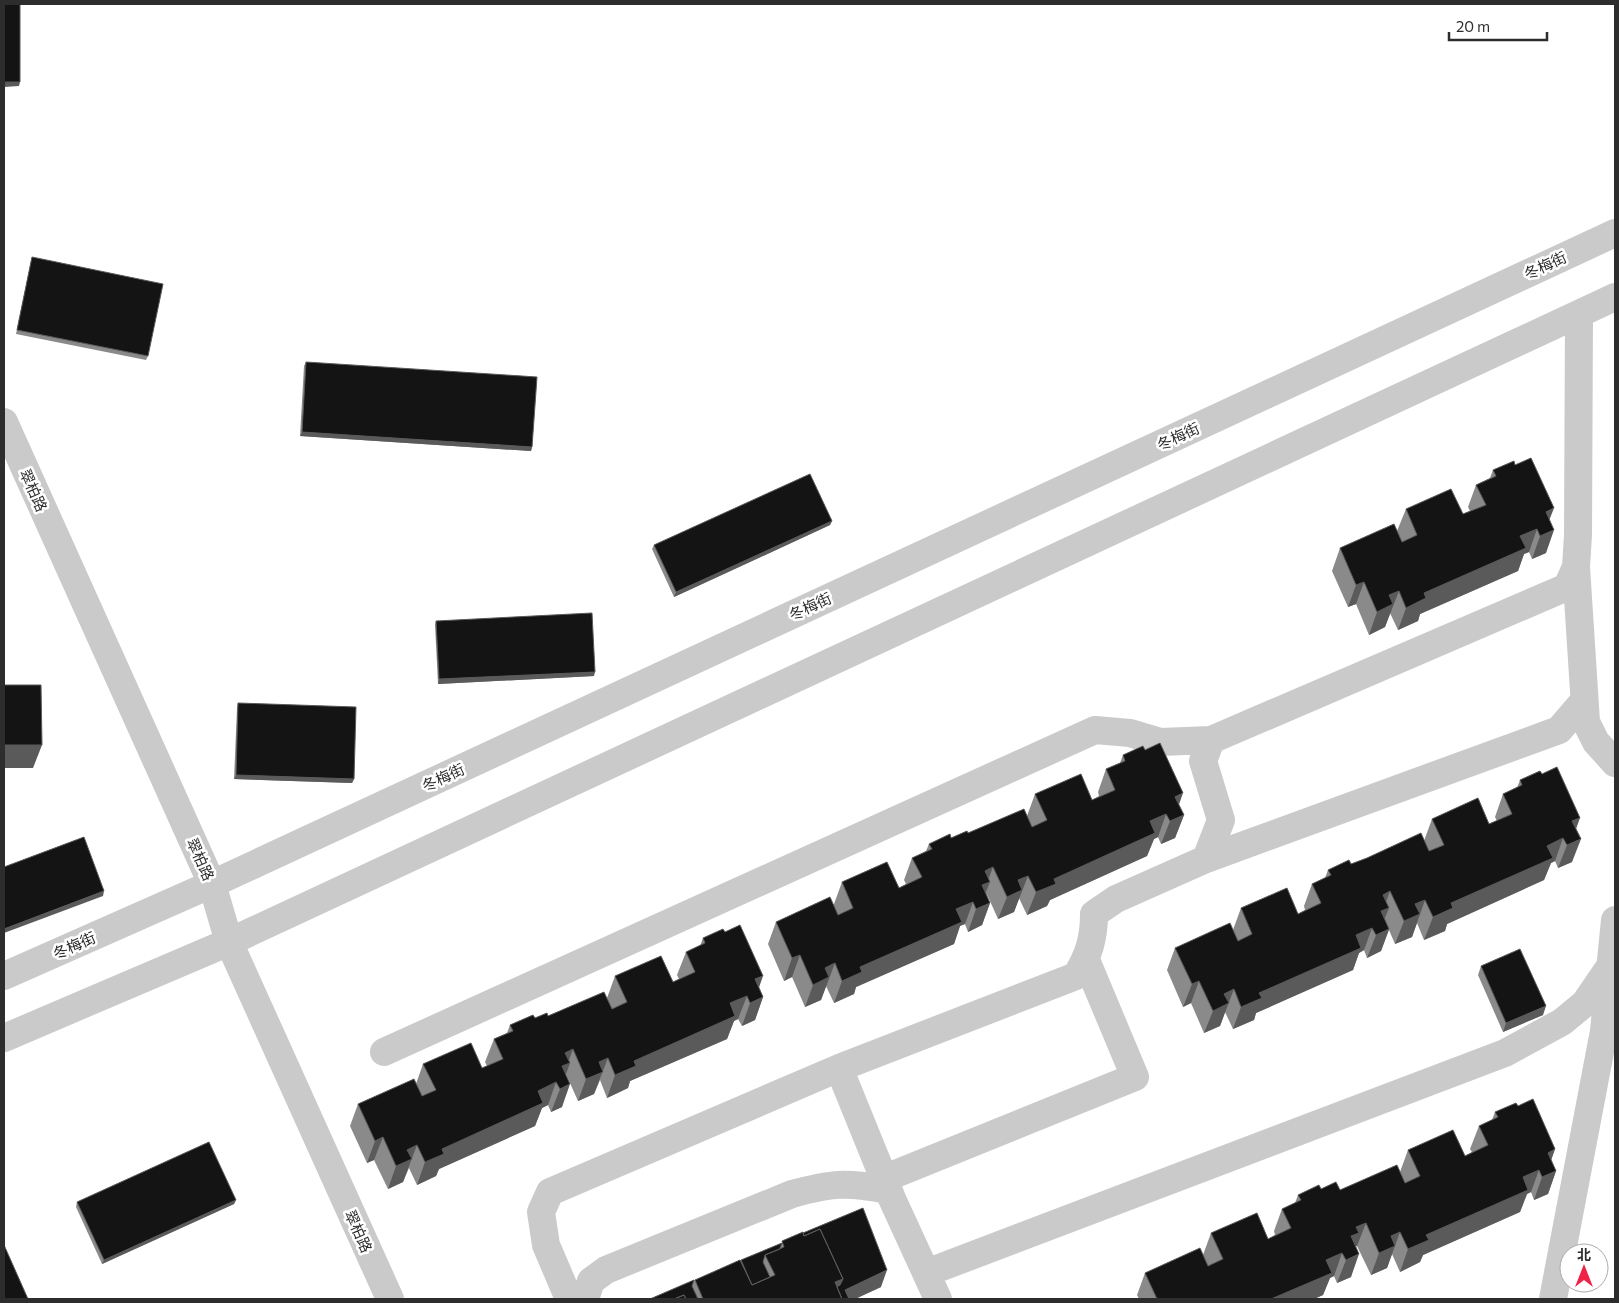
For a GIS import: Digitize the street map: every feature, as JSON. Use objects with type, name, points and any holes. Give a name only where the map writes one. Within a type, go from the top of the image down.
[{"type":"street","name":"冬梅街","points":[[4,976],[212,884],[1615,232]]},
{"type":"street","points":[[4,1038],[229,942],[1615,297]]},
{"type":"street","points":[[1579,314],[1576,567],[1584,701],[1586,722],[1593,736],[1615,763]]},
{"type":"street","name":"翠柏路","points":[[4,422],[212,884],[229,942],[390,1299]]},
{"type":"street","points":[[384,1052],[1095,730],[1130,733],[1160,742],[1211,740],[1567,587],[1576,567]]},
{"type":"street","points":[[569,1299],[546,1245],[541,1212],[550,1192],[839,1068],[1076,976],[1086,960],[1094,935],[1094,914],[1116,899],[1206,859],[1559,730],[1584,701]]},
{"type":"street","points":[[1206,859],[1221,820],[1203,761],[1211,740]]},
{"type":"street","points":[[1553,1299],[1604,1031],[1615,920]]},
{"type":"street","points":[[585,1299],[591,1281],[606,1270],[792,1194],[824,1185],[852,1183],[888,1190],[1135,1076],[1086,960]]},
{"type":"street","points":[[926,1273],[1505,1053],[1562,1022],[1585,1003],[1611,965]]},
{"type":"street","points":[[839,1068],[888,1190],[938,1299]]},
{"type":"building","points":[[4,4],[20,4],[20,82],[4,82]]},
{"type":"building","points":[[32,257],[163,284],[148,356],[17,330]]},
{"type":"building","points":[[306,362],[537,377],[532,447],[302,432]]},
{"type":"building","points":[[1531,458],[1554,508],[1546,512],[1554,530],[1540,536],[1537,529],[1520,536],[1526,548],[1424,593],[1426,598],[1406,608],[1399,591],[1389,595],[1393,604],[1377,612],[1364,582],[1356,585],[1340,548],[1394,524],[1402,542],[1417,535],[1406,509],[1451,489],[1463,514],[1486,505],[1476,485],[1496,476],[1493,470],[1514,461],[1515,465]]},
{"type":"building","points":[[810,474],[832,521],[676,592],[654,545]]},
{"type":"building","points":[[592,613],[595,672],[439,679],[436,621]]},
{"type":"building","points":[[4,685],[41,685],[42,745],[4,745]]},
{"type":"building","points":[[238,703],[356,707],[354,779],[236,775]]},
{"type":"building","points":[[1160,743],[1183,793],[1175,797],[1184,815],[1170,821],[1166,814],[1150,821],[1155,833],[1054,879],[1056,884],[1036,892],[1028,876],[1018,880],[1022,890],[1007,897],[993,867],[985,871],[990,882],[982,885],[990,903],[976,909],[973,902],[956,909],[962,922],[860,967],[862,972],[842,981],[835,963],[825,968],[829,977],[813,985],[800,955],[792,958],[776,922],[830,897],[838,915],[853,908],[842,882],[887,862],[899,888],[922,877],[912,858],[932,849],[929,844],[950,834],[951,838],[967,831],[968,833],[1024,809],[1032,827],[1047,820],[1035,794],[1081,774],[1092,800],[1115,790],[1106,769],[1125,761],[1123,755],[1143,746],[1145,750]]},
{"type":"building","points":[[1557,767],[1580,818],[1572,821],[1581,839],[1567,845],[1563,838],[1547,846],[1553,858],[1451,903],[1453,908],[1433,917],[1425,900],[1415,904],[1420,914],[1404,921],[1390,891],[1383,895],[1389,908],[1381,911],[1389,929],[1376,935],[1372,928],[1356,935],[1361,948],[1259,993],[1262,998],[1241,1007],[1234,989],[1224,994],[1229,1003],[1213,1011],[1199,981],[1192,984],[1175,948],[1230,923],[1238,941],[1252,934],[1241,908],[1287,888],[1298,914],[1321,903],[1312,884],[1331,875],[1328,870],[1349,860],[1351,864],[1367,858],[1421,833],[1429,851],[1444,845],[1432,819],[1478,798],[1489,824],[1512,814],[1503,794],[1522,785],[1520,780],[1540,771],[1542,774]]},
{"type":"building","points":[[84,837],[104,891],[4,929],[4,867]]},
{"type":"building","points":[[740,925],[763,976],[755,979],[763,997],[750,1003],[747,996],[730,1003],[735,1016],[634,1061],[636,1066],[615,1075],[608,1058],[599,1062],[603,1072],[586,1079],[573,1049],[565,1053],[570,1063],[562,1066],[570,1084],[560,1089],[556,1082],[538,1091],[543,1103],[442,1149],[444,1154],[425,1162],[417,1145],[407,1150],[412,1159],[396,1166],[383,1137],[375,1141],[358,1104],[414,1079],[422,1096],[436,1090],[423,1064],[471,1043],[482,1068],[503,1059],[494,1039],[513,1031],[510,1025],[533,1015],[535,1018],[547,1013],[548,1016],[604,992],[612,1009],[627,1002],[615,976],[661,956],[673,982],[695,972],[686,952],[705,943],[703,938],[723,929],[725,932]]},
{"type":"building","points":[[1520,949],[1546,1006],[1506,1023],[1481,966]]},
{"type":"building","points":[[1533,1099],[1555,1149],[1548,1153],[1556,1171],[1542,1177],[1539,1170],[1523,1177],[1528,1190],[1426,1235],[1429,1240],[1408,1249],[1400,1232],[1391,1236],[1395,1246],[1379,1253],[1366,1223],[1356,1227],[1359,1233],[1351,1236],[1359,1254],[1346,1260],[1342,1253],[1326,1260],[1332,1273],[1271,1299],[1157,1299],[1145,1273],[1200,1248],[1208,1266],[1223,1259],[1211,1233],[1257,1213],[1268,1239],[1291,1228],[1282,1209],[1301,1200],[1298,1195],[1319,1185],[1321,1189],[1336,1182],[1340,1190],[1397,1165],[1405,1183],[1420,1176],[1408,1150],[1453,1130],[1465,1156],[1488,1145],[1479,1126],[1498,1117],[1495,1112],[1516,1103],[1518,1106]]},
{"type":"building","points":[[209,1142],[236,1200],[104,1260],[77,1202]]},
{"type":"building","points":[[863,1208],[887,1270],[845,1290],[849,1299],[842,1299],[837,1287],[843,1279],[820,1229],[804,1236],[803,1233]]},
{"type":"building","points":[[820,1229],[843,1279],[835,1282],[842,1299],[703,1299],[695,1280],[740,1260],[752,1285],[775,1275],[765,1255],[784,1247],[782,1241],[803,1232],[804,1236]]},
{"type":"building","points":[[782,1243],[780,1249],[765,1255],[763,1262],[770,1277],[752,1285],[741,1260]]},
{"type":"building","points":[[4,1245],[28,1299],[4,1299]]},
{"type":"building","points":[[694,1280],[692,1286],[698,1299],[686,1299],[684,1295],[674,1299],[650,1299]]},
{"type":"building","points":[[684,1295],[686,1299],[674,1299]]}]
